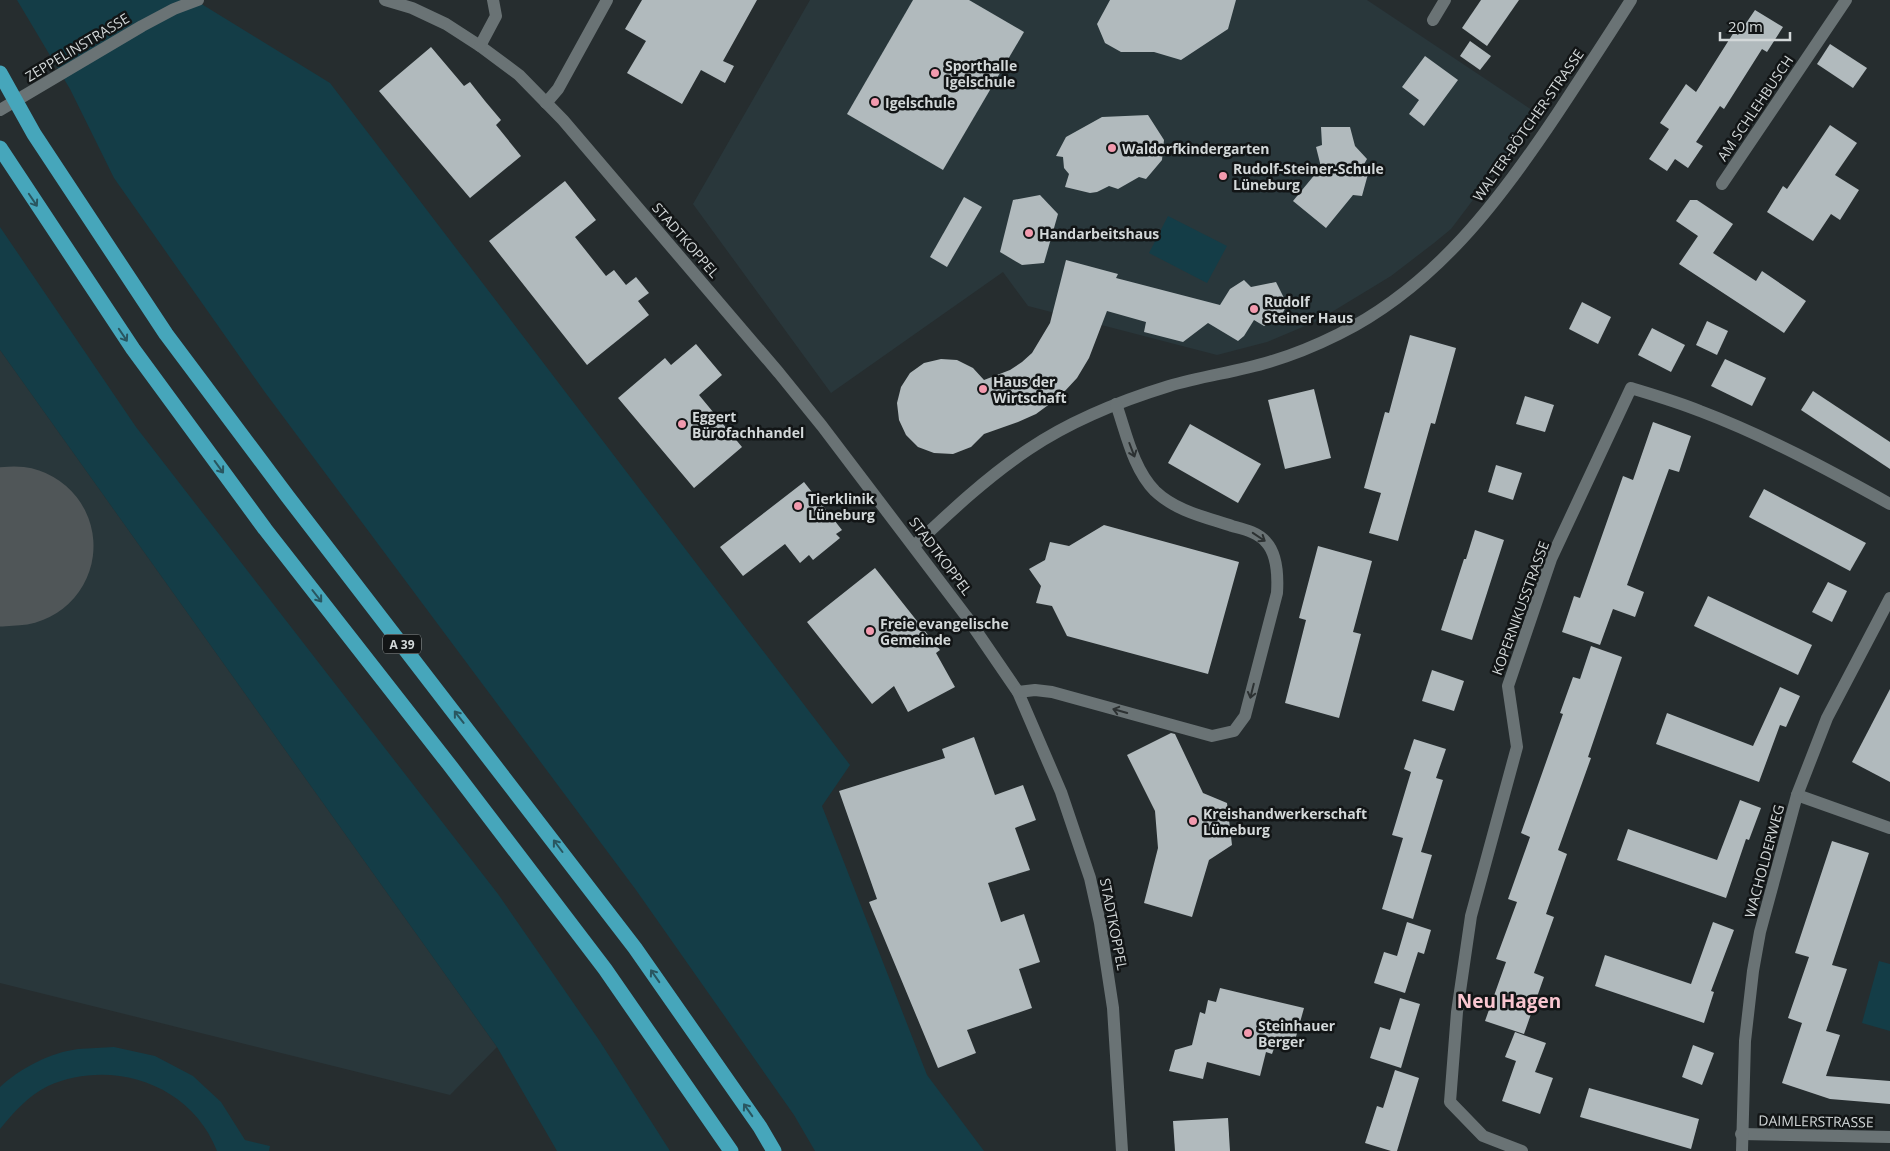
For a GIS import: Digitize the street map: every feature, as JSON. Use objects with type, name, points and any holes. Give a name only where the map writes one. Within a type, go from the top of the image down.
[{"type":"highway","name":"A 39","points":[[0,73],[34,134],[166,334],[288,497],[636,948],[760,1127],[774,1151]]},
{"type":"highway","name":"A 39","points":[[0,148],[132,349],[265,529],[606,969],[731,1151]]},
{"type":"street","name":"ZEPPELINSTRASSE","points":[[0,110],[142,26],[174,9],[198,0]]},
{"type":"street","name":"STADTKOPPEL","points":[[385,0],[412,8],[446,24],[480,46],[519,76],[546,102],[779,373],[914,546],[966,616],[1018,692],[1061,792],[1090,878],[1100,922],[1114,1008],[1122,1151]]},
{"type":"street","points":[[480,46],[496,16],[493,0]]},
{"type":"street","points":[[546,102],[558,89],[606,0]]},
{"type":"street","points":[[1433,20],[1445,0]]},
{"type":"street","name":"WALTER-BÖTCHER-STRASSE","points":[[914,546],[960,503],[1028,449],[1070,425],[1116,404],[1171,385],[1270,362],[1305,349],[1339,334],[1402,294],[1431,271],[1460,243],[1504,190],[1543,135],[1631,0]]},
{"type":"street","name":"AM SCHLEHBUSCH","points":[[1722,184],[1846,0]]},
{"type":"street","name":"KOPERNIKUSSTRASSE","points":[[1522,1151],[1483,1136],[1450,1102],[1460,992],[1472,916],[1517,747],[1508,686],[1551,559],[1631,388],[1700,410],[1764,438],[1890,504]]},
{"type":"street","points":[[1018,692],[1035,690],[1052,692],[1212,736],[1234,731],[1245,716],[1277,593],[1278,577],[1274,558],[1266,542],[1254,533],[1188,512],[1155,490],[1136,458],[1116,404]]},
{"type":"street","name":"WACHOLDERWEG","points":[[1742,1151],[1745,1041],[1755,952],[1797,795],[1827,718],[1890,598]]},
{"type":"street","points":[[1797,795],[1890,828]]},
{"type":"street","name":"DAIMLERSTRASSE","points":[[1741,1134],[1890,1137]]},
{"type":"shaded area","points":[[17,0],[195,0],[330,83],[850,765],[822,806],[927,1075],[984,1151],[815,1151],[794,1115],[636,890],[264,391],[114,178],[70,89]]},
{"type":"shaded area","name":"Rudolf-Steiner-Schule Lüneburg","points":[[810,0],[1367,0],[1538,114],[1451,229],[1391,276],[1317,321],[1267,342],[1217,355],[1028,306],[1003,272],[831,393],[693,204]]},
{"type":"shaded area","points":[[1168,216],[1227,246],[1207,283],[1149,253]]},
{"type":"shaded area","points":[[0,227],[136,427],[498,894],[599,1040],[670,1151],[557,1151],[497,1047],[0,350]]},
{"type":"shaded area","points":[[0,350],[497,1047],[450,1095],[0,983]]},
{"type":"shaded area","points":[[1879,961],[1890,964],[1890,1031],[1862,1023]]},
{"type":"shaded area","points":[[114,1047],[155,1056],[193,1076],[221,1102],[245,1140],[270,1146],[269,1151],[217,1151],[205,1128],[189,1109],[169,1094],[147,1083],[123,1077],[98,1075],[73,1078],[48,1086],[28,1100],[0,1129],[0,1087],[17,1074],[36,1062],[67,1051]]},
{"type":"building","points":[[642,0],[757,0],[723,61],[734,66],[725,83],[701,70],[682,104],[627,73],[646,41],[625,29]]},
{"type":"building","name":"Sporthalle Igelschule","points":[[913,0],[969,0],[1024,32],[943,170],[847,114]]},
{"type":"building","points":[[1110,0],[1236,0],[1228,29],[1181,60],[1154,52],[1121,52],[1105,43],[1097,24]]},
{"type":"building","points":[[1481,0],[1519,0],[1487,46],[1462,28]]},
{"type":"building","points":[[1755,10],[1783,27],[1767,52],[1762,49],[1724,109],[1720,106],[1696,142],[1703,146],[1688,168],[1675,159],[1667,171],[1649,159],[1669,129],[1660,123],[1686,84],[1696,92],[1734,32],[1738,35]]},
{"type":"building","points":[[1470,41],[1491,56],[1480,70],[1460,56]]},
{"type":"building","points":[[1830,44],[1867,68],[1853,88],[1817,64]]},
{"type":"building","points":[[431,47],[464,86],[470,82],[501,120],[496,125],[521,156],[470,198],[379,91]]},
{"type":"building","points":[[1425,56],[1458,80],[1424,126],[1409,114],[1419,100],[1402,87]]},
{"type":"building","name":"Waldorfkindergarten","points":[[1148,115],[1164,140],[1162,160],[1146,179],[1139,177],[1118,189],[1109,186],[1090,193],[1065,187],[1069,174],[1064,168],[1063,157],[1056,156],[1066,137],[1102,117]]},
{"type":"building","points":[[1830,125],[1857,143],[1835,175],[1859,190],[1840,220],[1831,214],[1813,241],[1767,212],[1783,186],[1787,189]]},
{"type":"building","points":[[1321,127],[1350,127],[1355,146],[1367,159],[1360,171],[1368,174],[1362,196],[1353,195],[1326,228],[1293,201],[1321,167],[1316,147],[1322,145]]},
{"type":"building","points":[[565,181],[596,220],[575,237],[606,276],[614,270],[626,285],[636,277],[649,293],[638,301],[649,315],[587,365],[489,241]]},
{"type":"building","name":"Handarbeitshaus","points":[[1040,195],[1058,214],[1044,263],[1022,265],[1000,252],[1013,200]]},
{"type":"building","points":[[964,197],[982,207],[947,267],[930,257]]},
{"type":"building","points":[[1690,200],[1697,200],[1733,224],[1713,253],[1756,281],[1762,271],[1806,301],[1784,333],[1679,264],[1698,236],[1676,221]]},
{"type":"building","points":[[1066,260],[1118,274],[1116,278],[1220,305],[1230,289],[1244,280],[1251,287],[1276,282],[1285,300],[1286,307],[1281,316],[1264,326],[1254,320],[1244,336],[1238,341],[1208,323],[1183,342],[1144,332],[1146,322],[1107,311],[1089,358],[1077,378],[1064,392],[1036,414],[984,434],[971,447],[953,454],[934,453],[918,447],[906,435],[899,420],[897,403],[901,387],[910,373],[924,363],[941,359],[957,360],[973,368],[984,380],[1010,370],[1022,362],[1032,353],[1050,323]]},
{"type":"building","points":[[1582,302],[1611,317],[1598,344],[1569,329]]},
{"type":"building","points":[[1707,321],[1728,331],[1717,355],[1696,345]]},
{"type":"building","points":[[1652,328],[1685,345],[1671,372],[1638,355]]},
{"type":"building","points":[[1410,335],[1456,348],[1435,424],[1431,423],[1398,541],[1369,533],[1381,493],[1364,488],[1385,412],[1389,413]]},
{"type":"building","name":"Eggert Bürofachhandel","points":[[696,344],[722,375],[699,395],[742,447],[694,488],[618,398],[665,358],[671,365]]},
{"type":"building","points":[[1725,359],[1766,378],[1752,406],[1711,386]]},
{"type":"building","points":[[1314,389],[1331,458],[1285,469],[1268,400]]},
{"type":"building","points":[[1813,391],[1890,442],[1890,469],[1801,410]]},
{"type":"building","points":[[1525,396],[1554,405],[1545,432],[1516,424]]},
{"type":"building","points":[[1653,422],[1691,436],[1679,472],[1669,469],[1627,585],[1644,592],[1635,617],[1613,609],[1600,645],[1562,632],[1574,596],[1580,598],[1623,476],[1633,480]]},
{"type":"building","points":[[1190,424],[1261,464],[1238,503],[1168,463]]},
{"type":"building","points":[[1496,465],[1522,473],[1513,500],[1488,492]]},
{"type":"building","name":"Tierklinik Lüneburg","points":[[804,482],[842,530],[836,534],[840,538],[813,560],[809,555],[800,563],[785,544],[743,576],[720,547]]},
{"type":"building","points":[[1764,489],[1866,543],[1850,571],[1749,517]]},
{"type":"building","points":[[1104,525],[1239,562],[1208,674],[1067,636],[1052,606],[1036,603],[1041,586],[1029,569],[1045,560],[1050,542],[1069,546]]},
{"type":"building","points":[[1475,530],[1504,540],[1472,640],[1441,630]]},
{"type":"building","points":[[1318,546],[1372,561],[1353,632],[1361,634],[1339,718],[1285,703],[1306,620],[1299,618]]},
{"type":"building","name":"Freie evangelische Gemeinde","points":[[875,568],[940,650],[936,653],[955,687],[908,712],[894,686],[872,704],[807,622]]},
{"type":"building","points":[[1828,582],[1847,591],[1832,622],[1812,612]]},
{"type":"building","points":[[1708,596],[1812,645],[1798,675],[1694,626]]},
{"type":"building","points":[[1591,646],[1622,657],[1588,757],[1591,758],[1558,850],[1567,854],[1546,914],[1554,917],[1534,973],[1544,977],[1524,1034],[1485,1021],[1506,962],[1496,959],[1517,902],[1508,899],[1530,837],[1521,833],[1563,714],[1560,713],[1573,677],[1580,679]]},
{"type":"building","points":[[1432,670],[1464,681],[1454,711],[1422,701]]},
{"type":"building","points":[[1780,687],[1800,696],[1786,727],[1780,725],[1759,782],[1656,744],[1667,713],[1753,746]]},
{"type":"building","points":[[1890,689],[1890,782],[1852,762]]},
{"type":"building","name":"Kreishandwerkerschaft Lüneburg","points":[[1171,733],[1175,734],[1203,793],[1227,803],[1232,845],[1209,860],[1192,917],[1144,903],[1158,848],[1155,811],[1127,755]]},
{"type":"building","points":[[974,737],[995,795],[1023,785],[1036,820],[1015,828],[1030,870],[988,883],[1001,922],[1024,914],[1040,962],[1019,969],[1032,1008],[967,1030],[976,1053],[938,1068],[869,902],[877,899],[839,791],[945,758],[942,749]]},
{"type":"building","points":[[1414,739],[1446,749],[1436,778],[1443,780],[1421,852],[1432,855],[1413,919],[1382,909],[1403,838],[1392,835],[1411,772],[1404,769]]},
{"type":"building","points":[[1740,800],[1761,808],[1749,840],[1746,839],[1726,898],[1617,860],[1628,829],[1717,860]]},
{"type":"building","points":[[1832,841],[1869,853],[1832,965],[1847,969],[1826,1031],[1840,1035],[1826,1076],[1890,1081],[1890,1104],[1830,1099],[1782,1083],[1802,1023],[1788,1018],[1809,957],[1795,953]]},
{"type":"building","points":[[1407,922],[1431,930],[1424,954],[1418,952],[1405,993],[1374,983],[1384,952],[1397,956]]},
{"type":"building","points":[[1713,922],[1734,930],[1711,991],[1714,992],[1704,1023],[1595,986],[1605,955],[1691,984]]},
{"type":"building","name":"Steinhauer Berger","points":[[1220,988],[1304,1008],[1294,1044],[1277,1040],[1272,1054],[1266,1052],[1260,1076],[1207,1062],[1203,1079],[1169,1071],[1175,1050],[1192,1045],[1200,1012],[1205,1014],[1208,1000],[1216,1002]]},
{"type":"building","points":[[1400,998],[1420,1004],[1401,1068],[1370,1058],[1380,1027],[1390,1030]]},
{"type":"building","points":[[1515,1032],[1546,1043],[1535,1072],[1553,1078],[1540,1114],[1502,1101],[1516,1061],[1505,1057]]},
{"type":"building","points":[[1693,1045],[1714,1053],[1702,1085],[1682,1077]]},
{"type":"building","points":[[1395,1070],[1419,1078],[1397,1151],[1391,1151],[1365,1143],[1377,1106],[1383,1108]]},
{"type":"building","points":[[1589,1088],[1699,1119],[1691,1149],[1580,1117]]},
{"type":"building","points":[[1228,1118],[1230,1151],[1175,1151],[1173,1121]]},
{"type":"runway","points":[[0,547],[14,546]]},
{"type":"place","name":"Sporthalle Igelschule","points":[[935,73]]},
{"type":"place","name":"Igelschule","points":[[875,102]]},
{"type":"place","name":"Waldorfkindergarten","points":[[1112,148]]},
{"type":"place","name":"Rudolf-Steiner-Schule Lüneburg","points":[[1223,176]]},
{"type":"place","name":"Handarbeitshaus","points":[[1029,233]]},
{"type":"place","name":"Rudolf Steiner Haus","points":[[1254,309]]},
{"type":"place","name":"Haus der Wirtschaft","points":[[983,389]]},
{"type":"place","name":"Eggert Bürofachhandel","points":[[682,424]]},
{"type":"place","name":"Tierklinik Lüneburg","points":[[798,506]]},
{"type":"place","name":"Freie evangelische Gemeinde","points":[[870,631]]},
{"type":"place","name":"Kreishandwerkerschaft Lüneburg","points":[[1193,821]]},
{"type":"place","name":"Steinhauer Berger","points":[[1248,1033]]},
{"type":"district","name":"Neu Hagen","points":[[1509,1001]]}]
